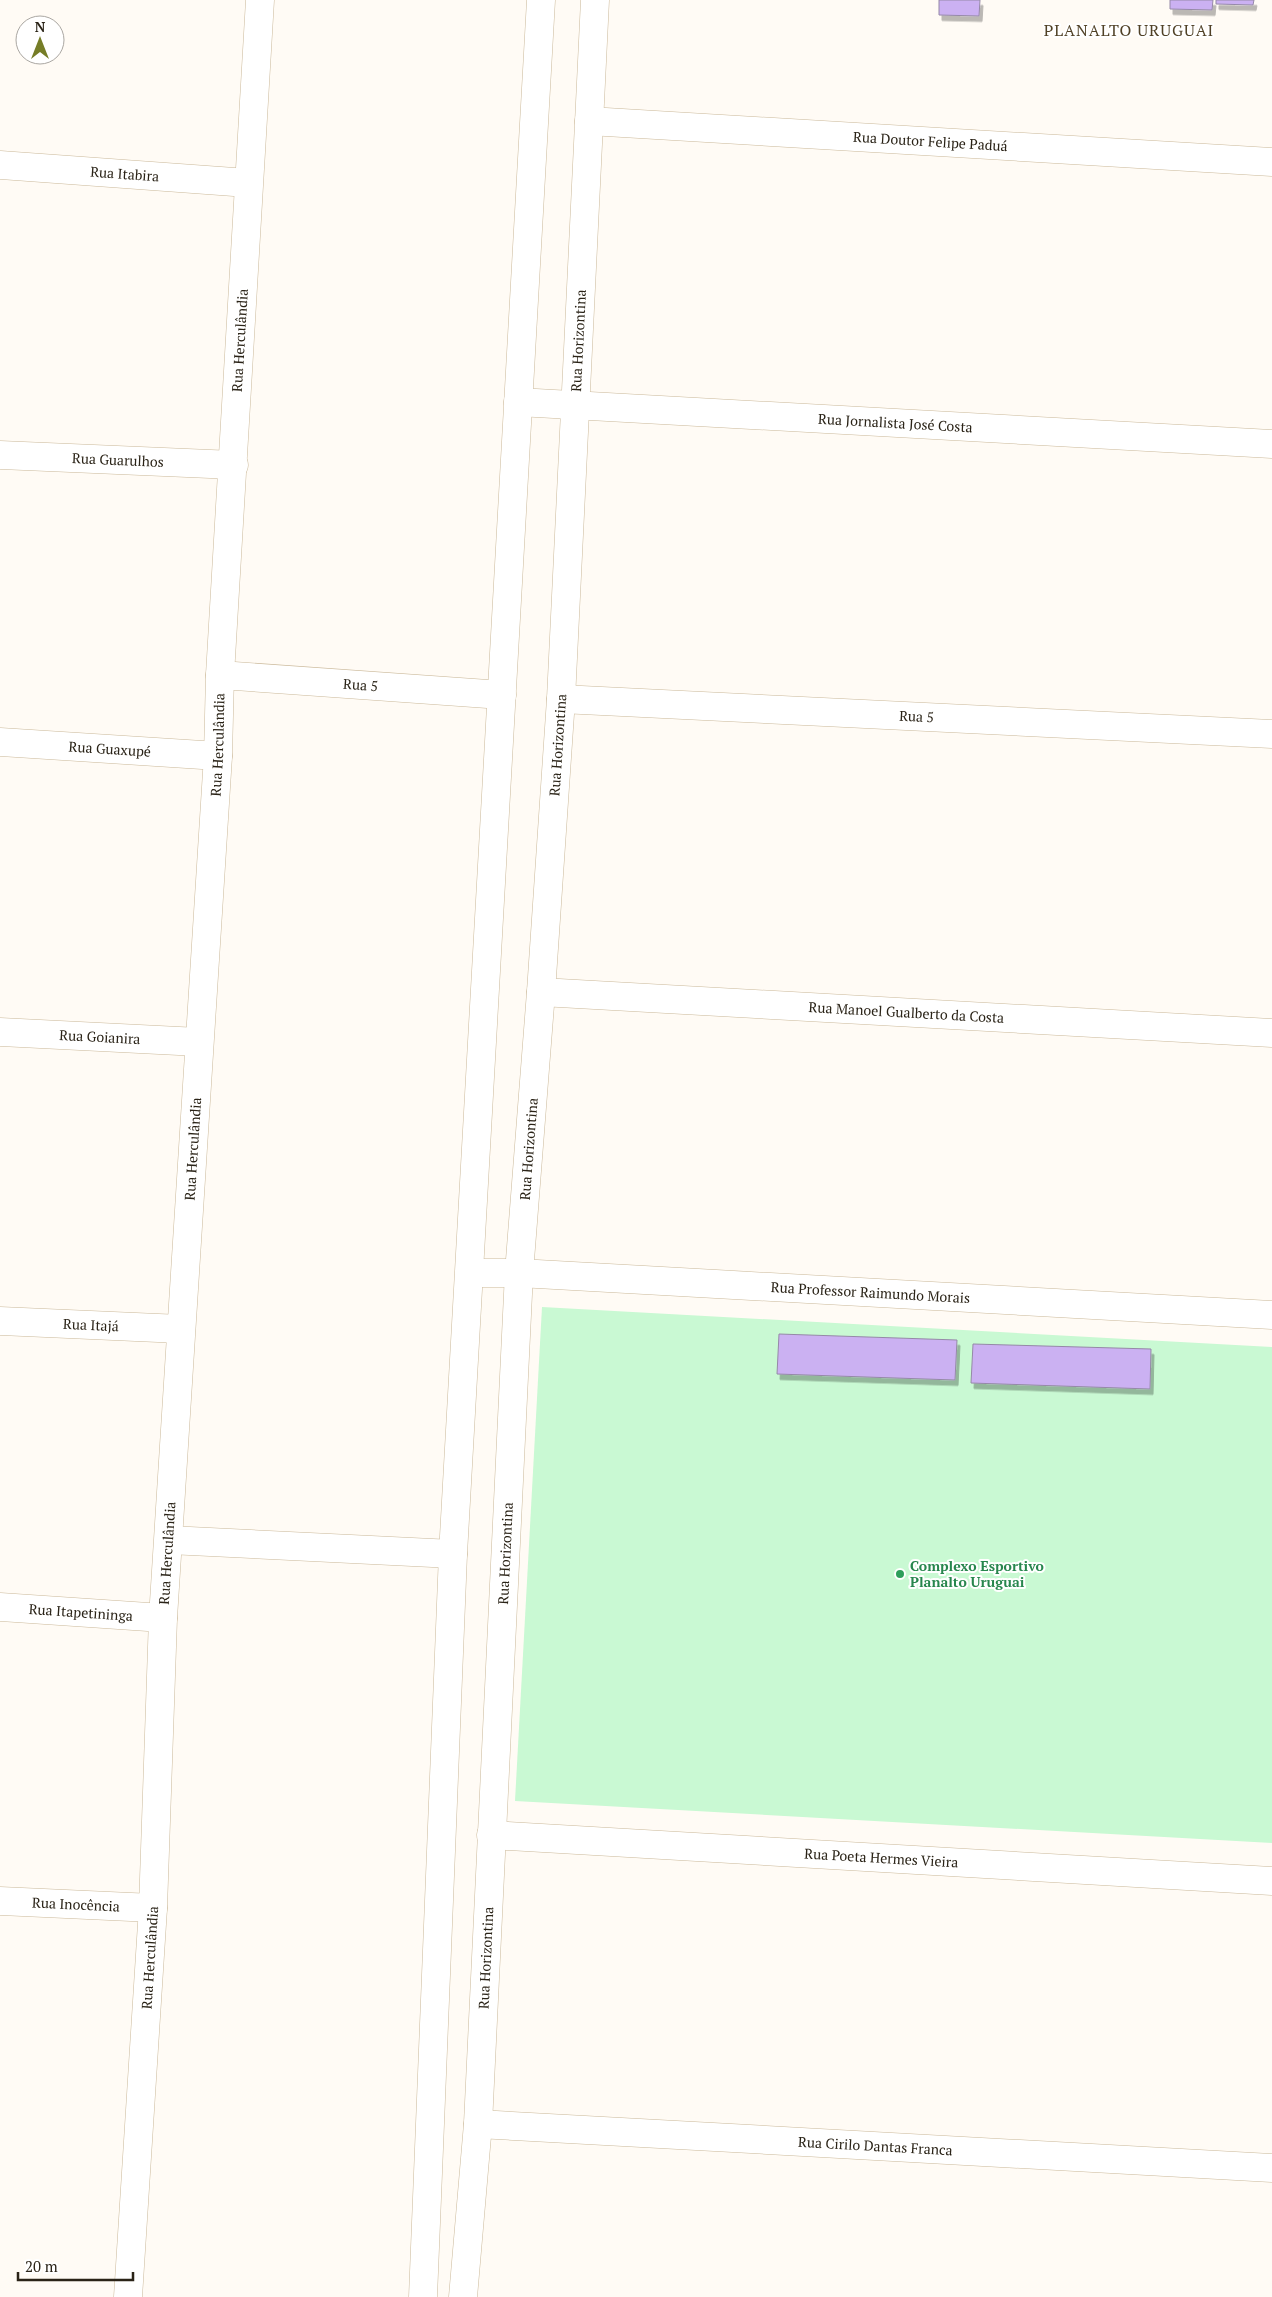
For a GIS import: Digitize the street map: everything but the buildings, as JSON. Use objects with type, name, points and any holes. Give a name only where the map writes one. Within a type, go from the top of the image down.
[{"type":"street","name":"Rua Herculândia","points":[[128,2297],[152,1908],[163,1618],[218,756],[220,675],[234,465],[248,183],[260,0]]},
{"type":"street","points":[[423,2297],[452,1554],[470,1273],[541,0]]},
{"type":"street","name":"Rua Horizontina","points":[[463,2297],[478,2124],[519,1273],[561,699],[595,0]]},
{"type":"street","name":"Rua Doutor Felipe Paduá","points":[[589,121],[1272,162]]},
{"type":"street","name":"Rua Itabira","points":[[0,165],[248,183]]},
{"type":"street","name":"Rua Jornalista José Costa","points":[[518,402],[1272,444]]},
{"type":"street","name":"Rua Guarulhos","points":[[0,455],[234,465]]},
{"type":"street","name":"Rua 5","points":[[220,675],[502,695]]},
{"type":"street","name":"Rua 5","points":[[561,699],[1272,734]]},
{"type":"street","name":"Rua Guaxupé","points":[[0,742],[218,756]]},
{"type":"street","name":"Rua Manoel Gualberto da Costa","points":[[541,992],[1272,1033]]},
{"type":"street","name":"Rua Goianira","points":[[0,1032],[199,1042]]},
{"type":"street","name":"Rua Professor Raimundo Morais","points":[[470,1273],[519,1273],[1272,1314]]},
{"type":"street","name":"Rua Itajá","points":[[0,1321],[181,1329]]},
{"type":"street","points":[[169,1540],[452,1554]]},
{"type":"street","name":"Rua Itapetininga","points":[[0,1606],[163,1618]]},
{"type":"street","name":"Rua Poeta Hermes Vieira","points":[[491,1835],[1272,1881]]},
{"type":"street","name":"Rua Inocência","points":[[0,1901],[152,1908]]},
{"type":"street","name":"Rua Cirilo Dantas Franca","points":[[478,2124],[1272,2168]]},
{"type":"green space","name":"Complexo Esportivo Planalto Uruguai","points":[[542,1307],[1272,1347],[1272,1843],[515,1801]]},
{"type":"place","name":"Complexo Esportivo Planalto Uruguai","points":[[900,1574]]},
{"type":"district","name":"PLANALTO URUGUAI","points":[[1129,30]]}]
